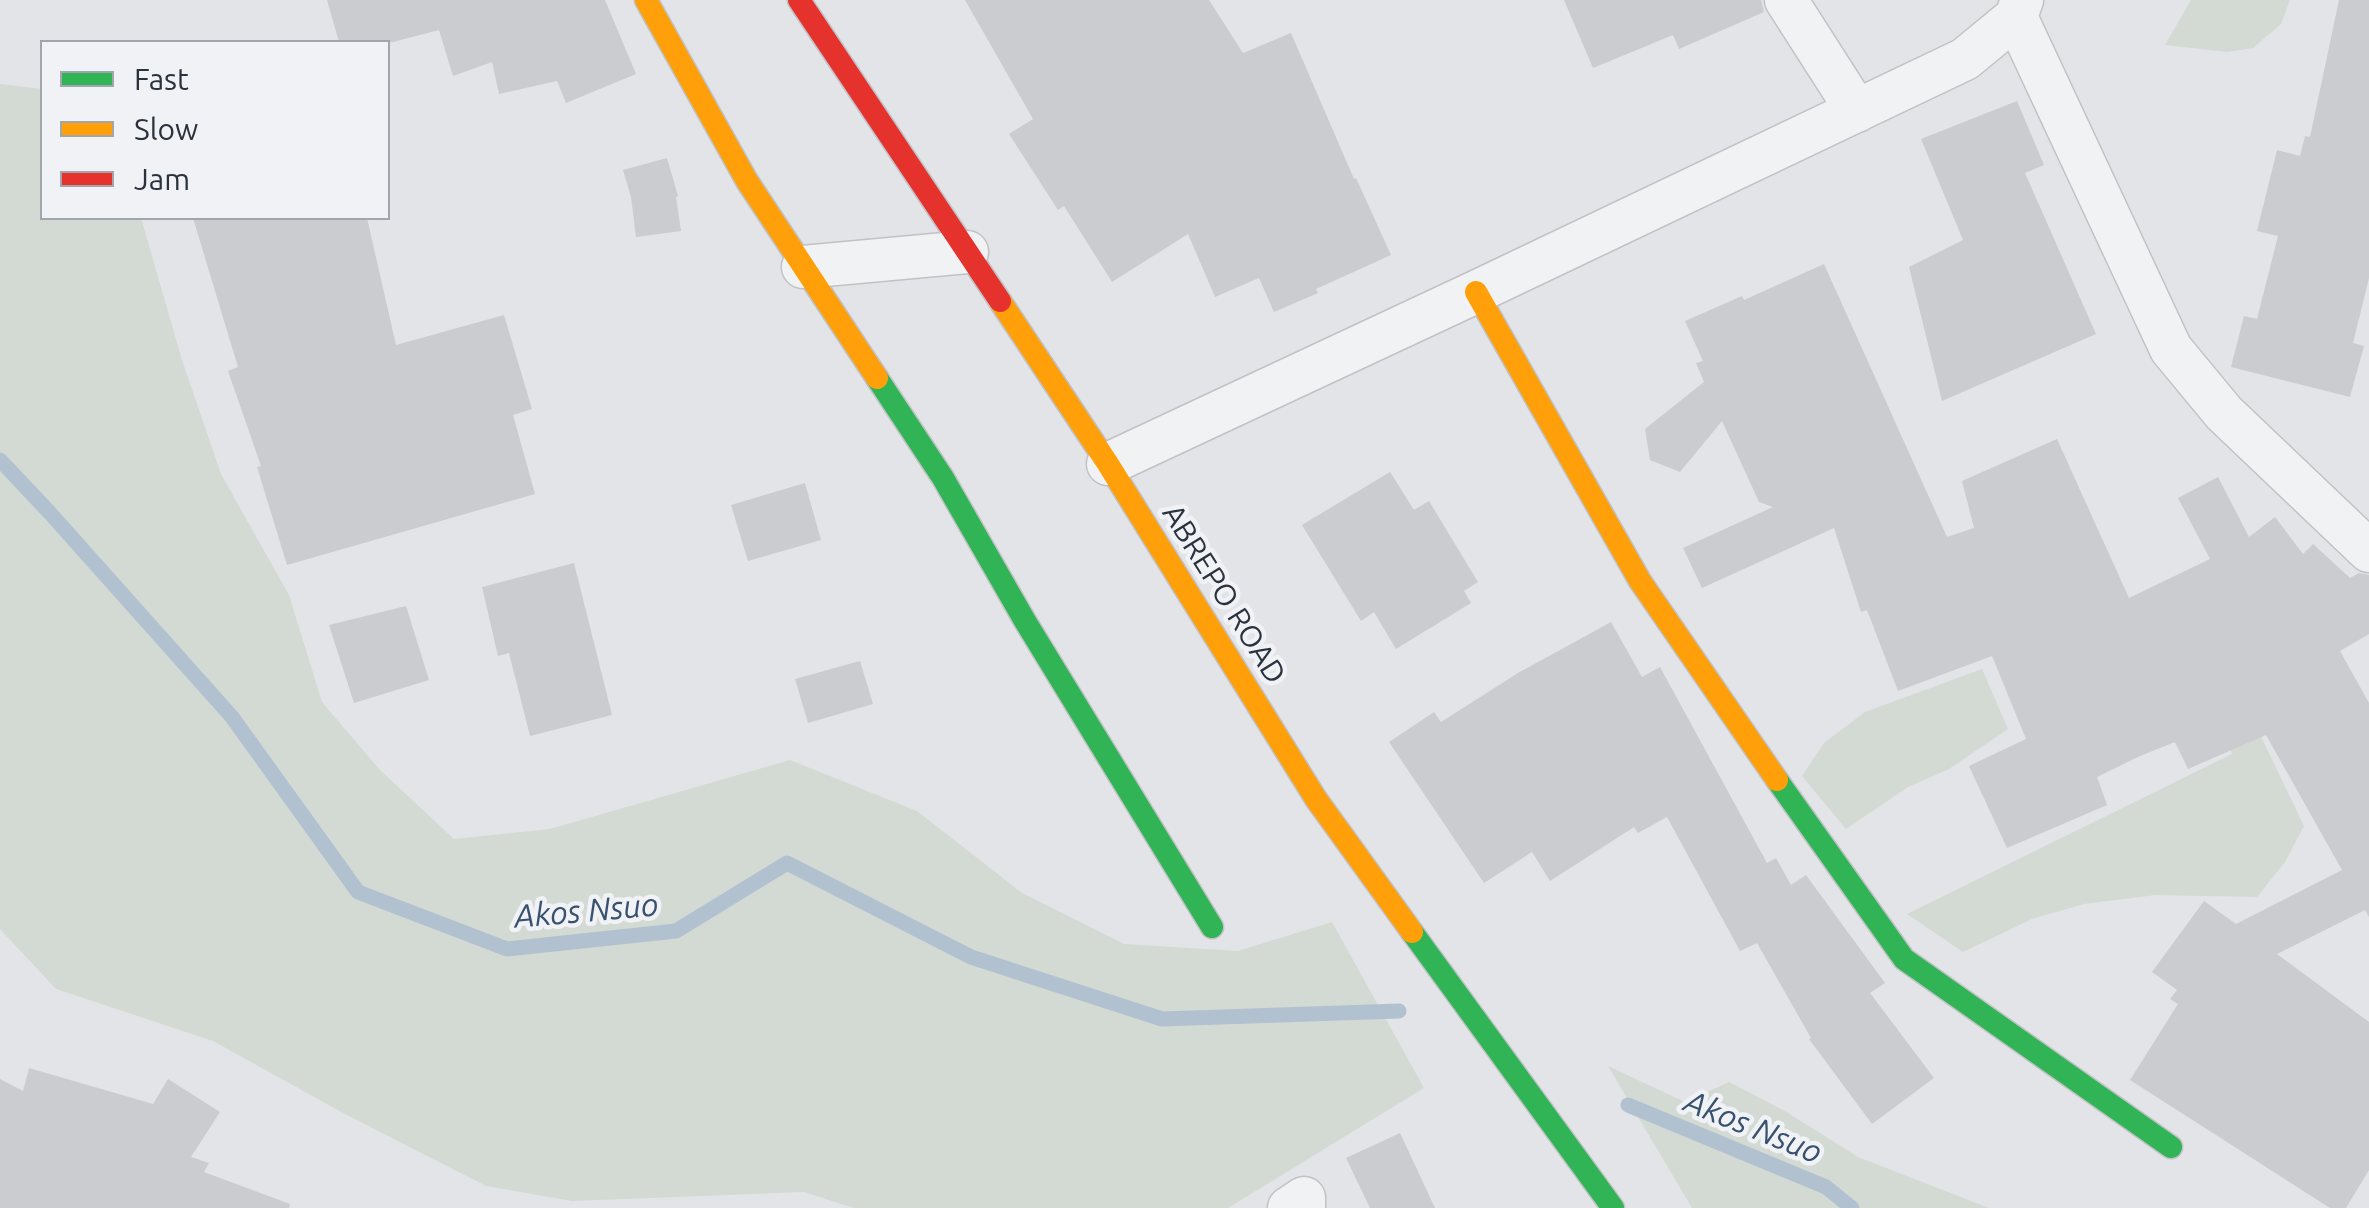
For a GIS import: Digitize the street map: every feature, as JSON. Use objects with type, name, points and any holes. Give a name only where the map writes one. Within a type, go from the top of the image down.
[{"type":"street","points":[[646,0],[747,182],[943,478],[1025,621],[1212,927]]},
{"type":"street","name":"ABREPO ROAD","points":[[799,0],[1108,464],[1316,799],[1613,1208]]},
{"type":"street","points":[[1786,0],[1857,112]]},
{"type":"street","points":[[1108,464],[1965,59],[2019,8],[2171,349],[2224,412],[2369,551]]},
{"type":"street","points":[[803,267],[967,252]]},
{"type":"street","points":[[1476,292],[1640,581],[1904,959],[2171,1147]]},
{"type":"street","points":[[1289,1208],[1304,1198],[1304,1208]]},
{"type":"shaded area","points":[[2191,0],[2290,0],[2281,24],[2253,48],[2227,52],[2165,45]]},
{"type":"shaded area","points":[[0,84],[40,89],[40,220],[142,220],[182,360],[221,474],[289,595],[322,702],[380,770],[454,839],[550,829],[790,760],[917,811],[1022,893],[1124,944],[1238,951],[1332,922],[1424,1088],[1228,1208],[854,1208],[804,1192],[572,1201],[486,1186],[213,1041],[56,989],[0,929]]},
{"type":"shaded area","points":[[1982,669],[2008,729],[1949,769],[1908,787],[1846,829],[1802,776],[1824,743],[1865,712]]},
{"type":"shaded area","points":[[2255,724],[2304,826],[2285,862],[2257,897],[2156,895],[2084,904],[2032,919],[1963,952],[1907,914],[2232,754],[2227,740]]},
{"type":"shaded area","points":[[1608,1066],[1685,1102],[1729,1082],[1785,1111],[1858,1157],[1989,1208],[1692,1208]]},
{"type":"building","points":[[327,0],[605,0],[636,74],[566,103],[557,81],[499,94],[492,62],[453,76],[439,30],[393,42],[338,40]]},
{"type":"building","points":[[965,0],[1209,0],[1243,53],[1291,33],[1391,255],[1274,312],[1259,278],[1215,297],[1188,234],[1112,282],[1064,206],[1058,210],[1009,134],[1033,119]]},
{"type":"building","points":[[1564,0],[1761,0],[1764,12],[1679,49],[1673,35],[1593,68]]},
{"type":"building","points":[[2339,0],[2369,0],[2369,278],[2353,343],[2364,346],[2350,397],[2231,367],[2244,316],[2257,319],[2278,236],[2257,231],[2277,150],[2300,156],[2305,136],[2310,137]]},
{"type":"building","points":[[2017,101],[2044,165],[2025,173],[2096,334],[1942,401],[1909,267],[1963,240],[1921,139]]},
{"type":"building","points":[[667,158],[678,196],[681,231],[636,237],[623,170]]},
{"type":"building","points":[[194,220],[367,220],[396,345],[504,315],[532,409],[513,415],[535,494],[287,565],[257,467],[261,466],[228,371],[238,367]]},
{"type":"building","points":[[1824,264],[1947,537],[1974,528],[1962,481],[2057,439],[2129,598],[2210,559],[2178,498],[2218,477],[2249,537],[2275,517],[2303,554],[2313,544],[2350,578],[2359,573],[2369,575],[2369,634],[2340,651],[2369,703],[2369,917],[2365,910],[2277,954],[2369,1022],[2369,1170],[2346,1208],[2330,1208],[2130,1080],[2178,1004],[2170,999],[2177,990],[2152,972],[2204,901],[2236,924],[2342,870],[2266,735],[2188,769],[2175,742],[2140,756],[2097,777],[2107,805],[2007,848],[1969,766],[2026,739],[1992,656],[1898,691],[1867,610],[1861,612],[1834,528],[1702,588],[1683,548],[1773,507],[1759,502],[1722,421],[1680,472],[1650,460],[1645,429],[1704,382],[1696,363],[1703,361],[1685,321]]},
{"type":"building","points":[[1390,472],[1414,510],[1429,501],[1478,582],[1464,591],[1471,603],[1396,649],[1374,612],[1361,621],[1302,525]]},
{"type":"building","points":[[805,483],[821,540],[748,561],[731,505]]},
{"type":"building","points":[[574,563],[612,715],[530,736],[509,653],[498,656],[482,587]]},
{"type":"building","points":[[406,606],[429,680],[354,703],[329,625]]},
{"type":"building","points":[[1611,622],[1642,677],[1660,667],[1767,863],[1776,858],[1791,885],[1806,875],[1885,983],[1870,993],[1934,1078],[1872,1124],[1809,1039],[1757,943],[1740,951],[1667,817],[1638,833],[1634,827],[1550,881],[1532,852],[1484,883],[1389,742],[1434,712],[1441,722],[1518,673]]},
{"type":"building","points":[[860,661],[873,704],[808,723],[795,679]]},
{"type":"building","points":[[29,1068],[153,1104],[168,1079],[220,1112],[191,1157],[209,1163],[204,1172],[290,1204],[289,1208],[0,1208],[0,1079],[23,1091]]},
{"type":"building","points":[[1400,1133],[1435,1208],[1370,1208],[1346,1158]]},
{"type":"waterway","name":"Akos Nsuo","points":[[0,460],[232,717],[358,892],[507,949],[676,931],[787,863],[971,957],[1162,1019],[1399,1011]]},
{"type":"waterway","name":"Akos Nsuo","points":[[1628,1105],[1826,1187],[1852,1208]]},
{"type":"traffic: fast","points":[[877,378],[943,478],[1025,621],[1212,927]]},
{"type":"traffic: fast","points":[[1777,780],[1904,959],[2171,1147]]},
{"type":"traffic: fast","points":[[1412,932],[1613,1208]]},
{"type":"traffic: slow","points":[[646,0],[747,181],[877,378]]},
{"type":"traffic: slow","points":[[1476,292],[1640,581],[1777,780]]},
{"type":"traffic: slow","points":[[1000,301],[1108,464],[1316,799],[1412,932]]},
{"type":"traffic: jam","points":[[799,0],[1000,301]]}]
